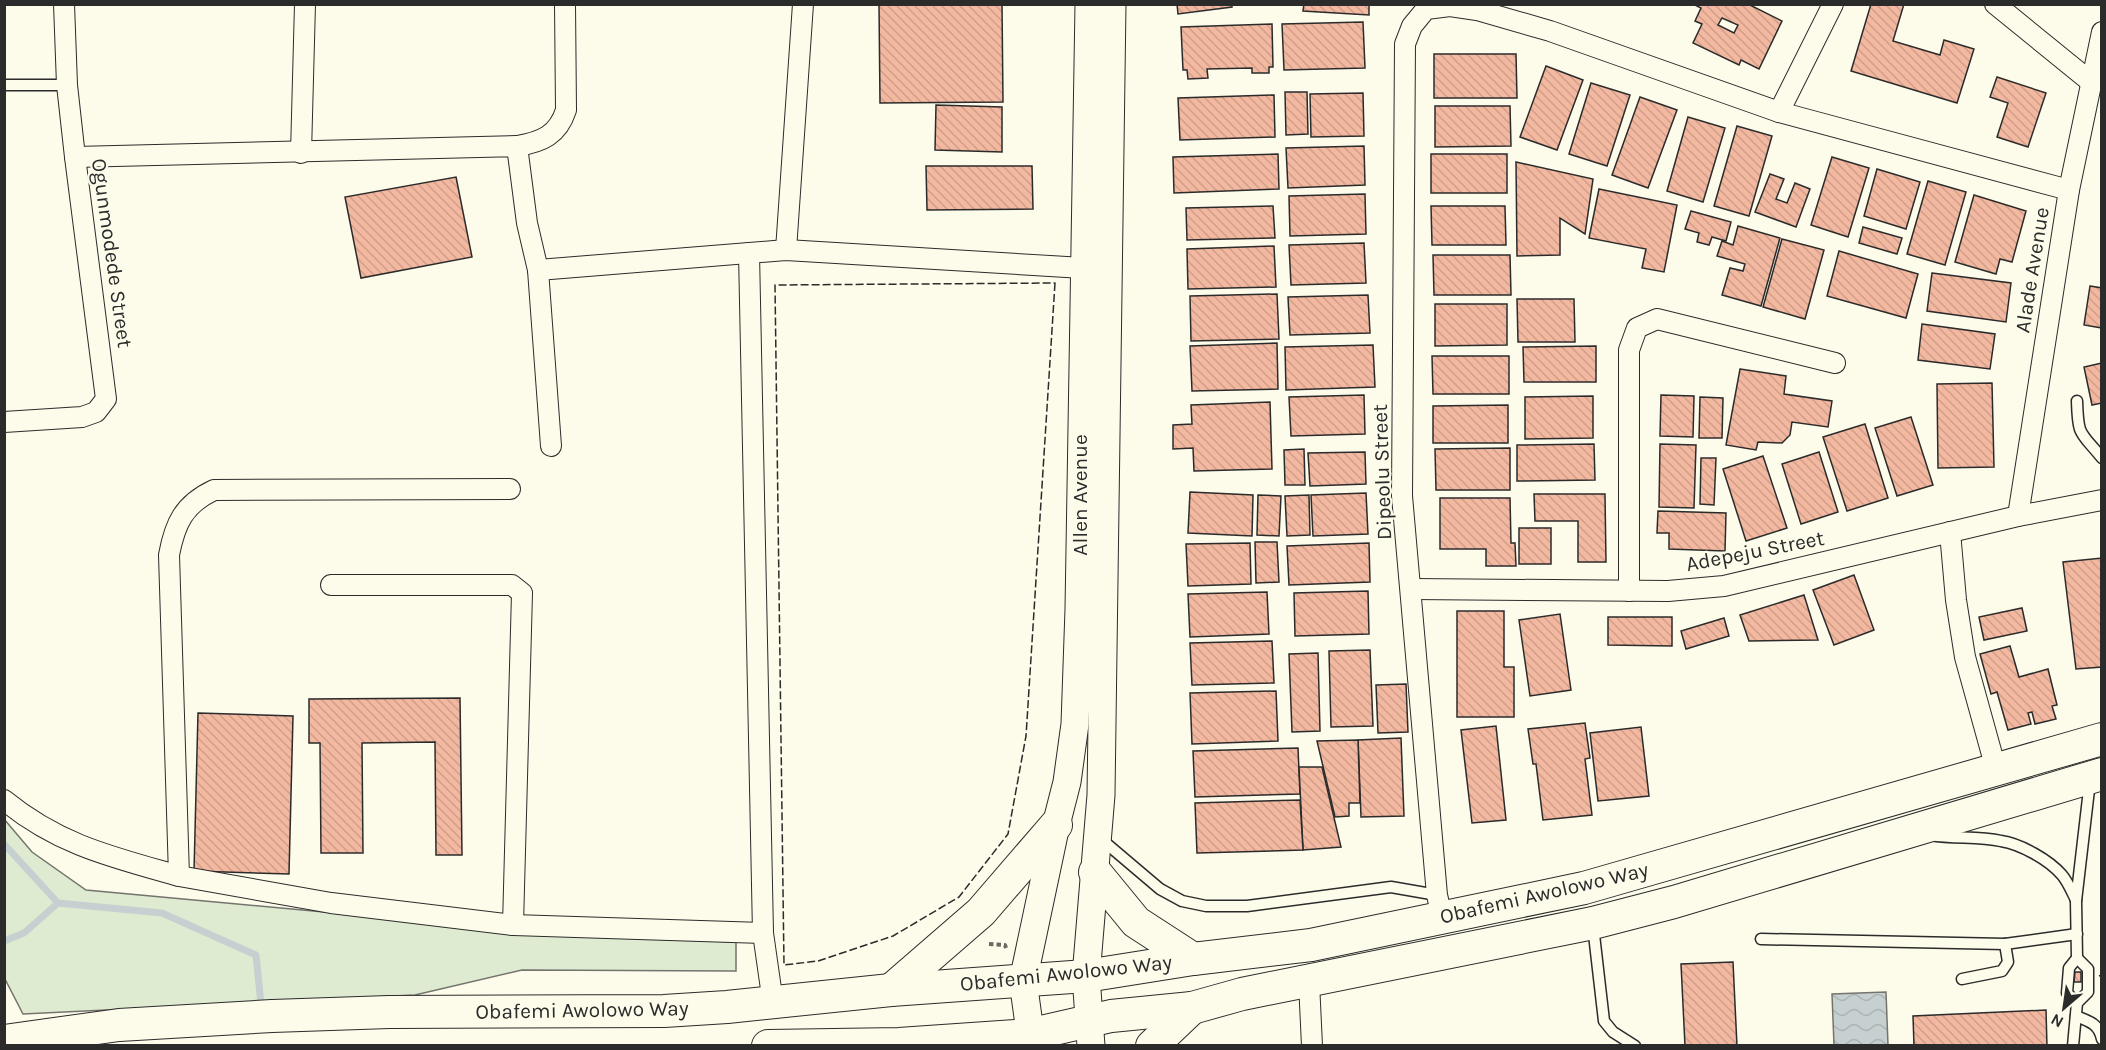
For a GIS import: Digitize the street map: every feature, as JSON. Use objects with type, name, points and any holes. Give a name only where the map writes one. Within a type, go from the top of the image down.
[{"type":"main road","name":"Allen Avenue","points":[[1030,1040],[1023,981],[1056,825],[1068,782],[1075,724],[1089,4]]},
{"type":"main road","name":"Allen Avenue","points":[[1090,1033],[1086,975],[1098,836],[1107,439],[1112,4]]},
{"type":"main road","name":"Obafemi Awolowo Way","points":[[4,1041],[119,1024],[389,1012],[664,1011],[1086,975],[1192,959],[1311,945],[1440,906],[1584,888],[2102,739]]},
{"type":"main road","name":"Obafemi Awolowo Way","points":[[768,1046],[1030,1040],[1090,1033],[1111,1016],[1192,1008],[1242,994],[1593,923],[1674,902],[1914,832],[2096,775]]},
{"type":"main road","points":[[891,990],[981,912],[1056,825]]},
{"type":"main road","points":[[1095,872],[1136,922],[1192,959]]},
{"type":"main road","points":[[1152,1046],[1192,1008]]},
{"type":"street","name":"Ogunmodede Street","points":[[4,422],[82,417],[96,412],[105,399],[103,364],[67,85],[64,4]]},
{"type":"street","points":[[301,153],[305,4]]},
{"type":"street","points":[[75,157],[517,146],[549,137],[561,124],[566,110],[565,4]]},
{"type":"street","points":[[786,250],[803,4]]},
{"type":"street","points":[[1833,4],[1779,112],[2069,190]]},
{"type":"street","points":[[1995,4],[2091,82]]},
{"type":"street","name":"Dipeolu Street","points":[[1440,906],[1402,495],[1405,44],[1412,26],[1426,9],[1450,6],[1477,10],[1550,31],[1779,112]]},
{"type":"street","name":"Alade Avenue","points":[[2018,516],[2069,190],[2102,32]]},
{"type":"street","points":[[517,146],[527,223],[538,270],[551,446]]},
{"type":"street","points":[[538,270],[786,250],[1083,268]]},
{"type":"street","points":[[748,253],[763,933],[772,1003]]},
{"type":"street","points":[[1629,591],[1629,350],[1637,328],[1657,319],[1835,363]]},
{"type":"street","points":[[179,876],[169,555],[173,531],[182,513],[197,498],[214,490],[510,489]]},
{"type":"street","name":"Adepeju Street","points":[[1412,589],[1668,591],[1724,586],[2018,516],[2102,500]]},
{"type":"street","points":[[1950,532],[1956,600],[1965,657],[1996,770]]},
{"type":"street","points":[[331,585],[512,585],[522,593],[513,925]]},
{"type":"street","points":[[4,800],[32,822],[69,842],[179,876],[331,903],[513,925],[763,933]]},
{"type":"street","points":[[1309,982],[1312,1046]]},
{"type":"lane","points":[[4,85],[67,85]]},
{"type":"lane","points":[[2077,401],[2078,428],[2082,437],[2102,458]]},
{"type":"lane","points":[[2077,1003],[2067,993],[2069,968],[2077,958],[2076,900],[2096,775]]},
{"type":"lane","points":[[1914,832],[1956,839],[2001,841],[2015,845],[2052,865],[2063,876],[2076,900]]},
{"type":"lane","points":[[1098,836],[1160,889],[1182,901],[1206,906],[1247,906],[1391,887],[1440,906]]},
{"type":"lane","points":[[1593,923],[1604,1021],[1613,1032],[1635,1046]]},
{"type":"lane","points":[[1761,939],[2005,944],[2077,934]]},
{"type":"lane","points":[[1962,979],[2002,971],[2008,962],[2005,944]]},
{"type":"lane","points":[[2073,1046],[2077,1003],[2088,992],[2088,969],[2077,958]]},
{"type":"lane","points":[[2076,1016],[2092,1023],[2100,1030],[2102,1039]]},
{"type":"green space","points":[[4,819],[32,852],[86,890],[539,932],[736,942],[736,971],[522,970],[415,995],[23,1014],[5,979]]},
{"type":"water","points":[[1886,992],[1888,1045],[1834,1045],[1832,994]]},
{"type":"building","points":[[879,4],[1002,4],[1003,102],[880,103]]},
{"type":"building","points":[[1177,4],[1232,4],[1232,7],[1178,14]]},
{"type":"building","points":[[1304,4],[1369,4],[1369,15],[1303,11]]},
{"type":"building","points":[[1693,4],[1748,4],[1782,21],[1759,69],[1741,60],[1739,65],[1693,43],[1702,24],[1695,21],[1701,8]],"holes":[[[1722,18],[1738,25],[1734,33],[1718,25]]]},
{"type":"building","points":[[1871,4],[1904,4],[1893,41],[1940,55],[1944,40],[1974,49],[1957,103],[1851,71]]},
{"type":"building","points":[[1363,22],[1365,68],[1284,70],[1282,24]]},
{"type":"building","points":[[1272,24],[1273,67],[1269,67],[1269,73],[1252,73],[1252,68],[1207,69],[1208,78],[1188,79],[1187,70],[1183,70],[1181,27]]},
{"type":"building","points":[[1434,54],[1516,54],[1517,98],[1434,98]]},
{"type":"building","points":[[1546,66],[1583,80],[1557,150],[1520,137]]},
{"type":"building","points":[[1997,77],[2046,93],[2028,147],[1997,137],[2008,103],[1990,97]]},
{"type":"building","points":[[1591,83],[1630,95],[1607,166],[1569,154]]},
{"type":"building","points":[[1285,92],[1307,92],[1308,134],[1286,135]]},
{"type":"building","points":[[1363,93],[1364,136],[1311,137],[1310,94]]},
{"type":"building","points":[[1274,95],[1275,137],[1180,140],[1178,98]]},
{"type":"building","points":[[1640,97],[1677,110],[1648,188],[1612,175]]},
{"type":"building","points":[[936,105],[1002,107],[1002,152],[935,150]]},
{"type":"building","points":[[1435,106],[1510,106],[1511,146],[1435,147]]},
{"type":"building","points":[[1688,117],[1725,128],[1703,202],[1667,191]]},
{"type":"building","points":[[1737,126],[1772,136],[1749,216],[1714,206]]},
{"type":"building","points":[[1364,146],[1365,185],[1288,188],[1286,148]]},
{"type":"building","points":[[1278,154],[1279,189],[1174,193],[1173,157]]},
{"type":"building","points":[[1431,154],[1507,154],[1507,193],[1431,193]]},
{"type":"building","points":[[1832,157],[1869,168],[1848,237],[1811,225]]},
{"type":"building","points":[[1516,162],[1593,179],[1585,234],[1560,218],[1560,255],[1517,256]]},
{"type":"building","points":[[926,166],[1032,166],[1033,209],[927,210]]},
{"type":"building","points":[[1877,169],[1920,182],[1906,229],[1864,216]]},
{"type":"building","points":[[1770,174],[1784,179],[1776,199],[1787,203],[1795,183],[1810,189],[1796,227],[1755,212]]},
{"type":"building","points":[[456,177],[472,257],[361,278],[345,197]]},
{"type":"building","points":[[1928,181],[1966,192],[1945,265],[1907,254]]},
{"type":"building","points":[[1599,189],[1677,205],[1664,272],[1642,268],[1646,249],[1589,238]]},
{"type":"building","points":[[1365,194],[1366,234],[1290,236],[1289,196]]},
{"type":"building","points":[[1974,195],[2026,211],[2012,262],[2000,259],[1996,274],[1955,262]]},
{"type":"building","points":[[1273,206],[1275,238],[1187,240],[1186,208]]},
{"type":"building","points":[[1431,206],[1505,206],[1506,245],[1432,245]]},
{"type":"building","points":[[1691,211],[1731,222],[1726,241],[1712,237],[1709,245],[1697,242],[1699,233],[1685,229]]},
{"type":"building","points":[[1738,226],[1780,238],[1761,306],[1722,295],[1730,268],[1743,271],[1745,264],[1717,256],[1722,241],[1733,245]]},
{"type":"building","points":[[1863,227],[1902,238],[1897,254],[1859,243]]},
{"type":"building","points":[[1782,239],[1824,250],[1805,319],[1763,307]]},
{"type":"building","points":[[1364,243],[1366,283],[1291,285],[1289,245]]},
{"type":"building","points":[[1274,246],[1276,287],[1188,289],[1187,249]]},
{"type":"building","points":[[1839,251],[1918,274],[1906,318],[1827,296]]},
{"type":"building","points":[[1433,255],[1510,255],[1511,295],[1434,295]]},
{"type":"building","points":[[1932,273],[2011,283],[2006,322],[1927,311]]},
{"type":"building","points":[[2090,286],[2102,288],[2102,328],[2084,325]]},
{"type":"building","points":[[1277,294],[1279,339],[1191,341],[1190,296]]},
{"type":"building","points":[[1368,295],[1370,333],[1290,335],[1288,297]]},
{"type":"building","points":[[1517,299],[1574,299],[1575,342],[1518,342]]},
{"type":"building","points":[[1435,304],[1507,304],[1507,345],[1435,346]]},
{"type":"building","points":[[1922,324],[1995,334],[1990,369],[1918,360]]},
{"type":"building","points":[[1277,343],[1278,389],[1192,391],[1190,346]]},
{"type":"building","points":[[1373,345],[1375,387],[1286,390],[1285,347]]},
{"type":"building","points":[[1596,346],[1596,382],[1524,382],[1523,347]]},
{"type":"building","points":[[1432,356],[1509,356],[1509,394],[1433,394]]},
{"type":"building","points":[[2102,363],[2102,403],[2092,405],[2084,367]]},
{"type":"building","points":[[1740,369],[1786,376],[1784,394],[1832,401],[1828,427],[1792,422],[1790,435],[1782,443],[1758,442],[1756,450],[1726,445]]},
{"type":"building","points":[[1992,383],[1994,467],[1938,468],[1937,384]]},
{"type":"building","points":[[1364,395],[1365,434],[1291,436],[1289,397]]},
{"type":"building","points":[[1661,395],[1694,396],[1693,437],[1660,436]]},
{"type":"building","points":[[1593,396],[1593,438],[1525,439],[1525,397]]},
{"type":"building","points":[[1700,397],[1723,398],[1722,438],[1699,438]]},
{"type":"building","points":[[1270,402],[1272,469],[1194,471],[1193,448],[1173,449],[1173,425],[1192,424],[1191,405]]},
{"type":"building","points":[[1508,405],[1508,443],[1433,443],[1433,406]]},
{"type":"building","points":[[1911,417],[1933,485],[1897,496],[1875,428]]},
{"type":"building","points":[[1865,424],[1888,498],[1847,511],[1823,437]]},
{"type":"building","points":[[1594,444],[1595,480],[1517,481],[1517,445]]},
{"type":"building","points":[[1660,444],[1696,445],[1694,508],[1659,507]]},
{"type":"building","points":[[1510,448],[1510,490],[1436,490],[1435,449]]},
{"type":"building","points":[[1304,449],[1305,485],[1285,485],[1284,450]]},
{"type":"building","points":[[1365,452],[1366,484],[1310,486],[1308,453]]},
{"type":"building","points":[[1819,452],[1838,512],[1801,524],[1782,464]]},
{"type":"building","points":[[1763,456],[1787,528],[1746,541],[1723,469]]},
{"type":"building","points":[[1701,458],[1716,458],[1714,505],[1700,504]]},
{"type":"building","points":[[1190,492],[1253,495],[1252,536],[1188,533]]},
{"type":"building","points":[[1366,493],[1368,534],[1313,536],[1311,495]]},
{"type":"building","points":[[1534,494],[1605,494],[1606,562],[1578,562],[1578,521],[1535,521]]},
{"type":"building","points":[[1258,495],[1281,496],[1279,536],[1257,535]]},
{"type":"building","points":[[1309,495],[1310,535],[1287,536],[1285,496]]},
{"type":"building","points":[[1440,498],[1510,498],[1511,543],[1515,543],[1516,566],[1486,566],[1486,549],[1440,549]]},
{"type":"building","points":[[1658,511],[1726,513],[1725,551],[1669,549],[1669,533],[1657,533]]},
{"type":"building","points":[[1519,528],[1551,528],[1551,564],[1519,564]]},
{"type":"building","points":[[1255,542],[1277,542],[1279,582],[1256,583]]},
{"type":"building","points":[[1250,543],[1251,584],[1188,586],[1186,544]]},
{"type":"building","points":[[1369,543],[1370,582],[1289,585],[1287,546]]},
{"type":"building","points":[[2102,558],[2102,667],[2076,669],[2063,562]]},
{"type":"building","points":[[1854,575],[1874,630],[1834,645],[1813,590]]},
{"type":"building","points":[[1368,591],[1369,634],[1295,636],[1294,593]]},
{"type":"building","points":[[1267,592],[1269,634],[1190,637],[1188,594]]},
{"type":"building","points":[[1804,595],[1818,640],[1749,641],[1740,615]]},
{"type":"building","points":[[2022,608],[2027,631],[1984,640],[1979,617]]},
{"type":"building","points":[[1457,611],[1504,611],[1504,667],[1514,667],[1514,717],[1457,717]]},
{"type":"building","points":[[1560,614],[1571,690],[1530,696],[1519,620]]},
{"type":"building","points":[[1608,617],[1672,617],[1672,646],[1608,645]]},
{"type":"building","points":[[1724,618],[1729,636],[1686,649],[1681,631]]},
{"type":"building","points":[[1272,641],[1274,683],[1192,685],[1190,643]]},
{"type":"building","points":[[2010,646],[2019,677],[2048,669],[2057,705],[2052,706],[2056,719],[2035,724],[2032,712],[2028,713],[2031,724],[2008,730],[1997,692],[1991,694],[1980,654]]},
{"type":"building","points":[[1370,650],[1373,726],[1331,727],[1329,651]]},
{"type":"building","points":[[1318,653],[1320,731],[1292,732],[1289,654]]},
{"type":"building","points":[[1406,684],[1408,732],[1378,733],[1376,685]]},
{"type":"building","points":[[1276,691],[1278,741],[1192,744],[1190,693]]},
{"type":"building","points":[[460,698],[462,855],[436,855],[435,742],[362,743],[363,853],[321,853],[320,743],[309,743],[309,699]]},
{"type":"building","points":[[198,713],[293,716],[289,874],[194,871]]},
{"type":"building","points":[[1585,723],[1590,758],[1585,759],[1592,815],[1543,820],[1536,764],[1533,764],[1528,729]]},
{"type":"building","points":[[1496,726],[1506,820],[1472,823],[1461,730]]},
{"type":"building","points":[[1641,727],[1649,796],[1598,801],[1590,733]]},
{"type":"building","points":[[1401,738],[1404,816],[1361,817],[1358,740]]},
{"type":"building","points":[[1358,740],[1360,803],[1349,803],[1349,816],[1335,817],[1317,741]]},
{"type":"building","points":[[1298,748],[1300,794],[1195,797],[1193,751]]},
{"type":"building","points":[[1299,767],[1322,767],[1341,847],[1303,850]]},
{"type":"building","points":[[1300,800],[1303,850],[1197,853],[1195,803]]},
{"type":"building","points":[[1733,962],[1737,1046],[1685,1046],[1681,964]]},
{"type":"building","points":[[2075,972],[2081,972],[2081,982],[2074,982]]},
{"type":"building","points":[[2046,1010],[2047,1046],[1914,1046],[1913,1016]]},
{"type":"waterway","points":[[4,844],[58,903],[162,913],[256,955],[261,1004]]},
{"type":"waterway","points":[[4,941],[24,933],[58,903]]},
{"type":"fence","points":[[1055,283],[1026,736],[1008,834],[959,897],[893,936],[818,961],[784,965],[775,285],[1055,283]]}]
